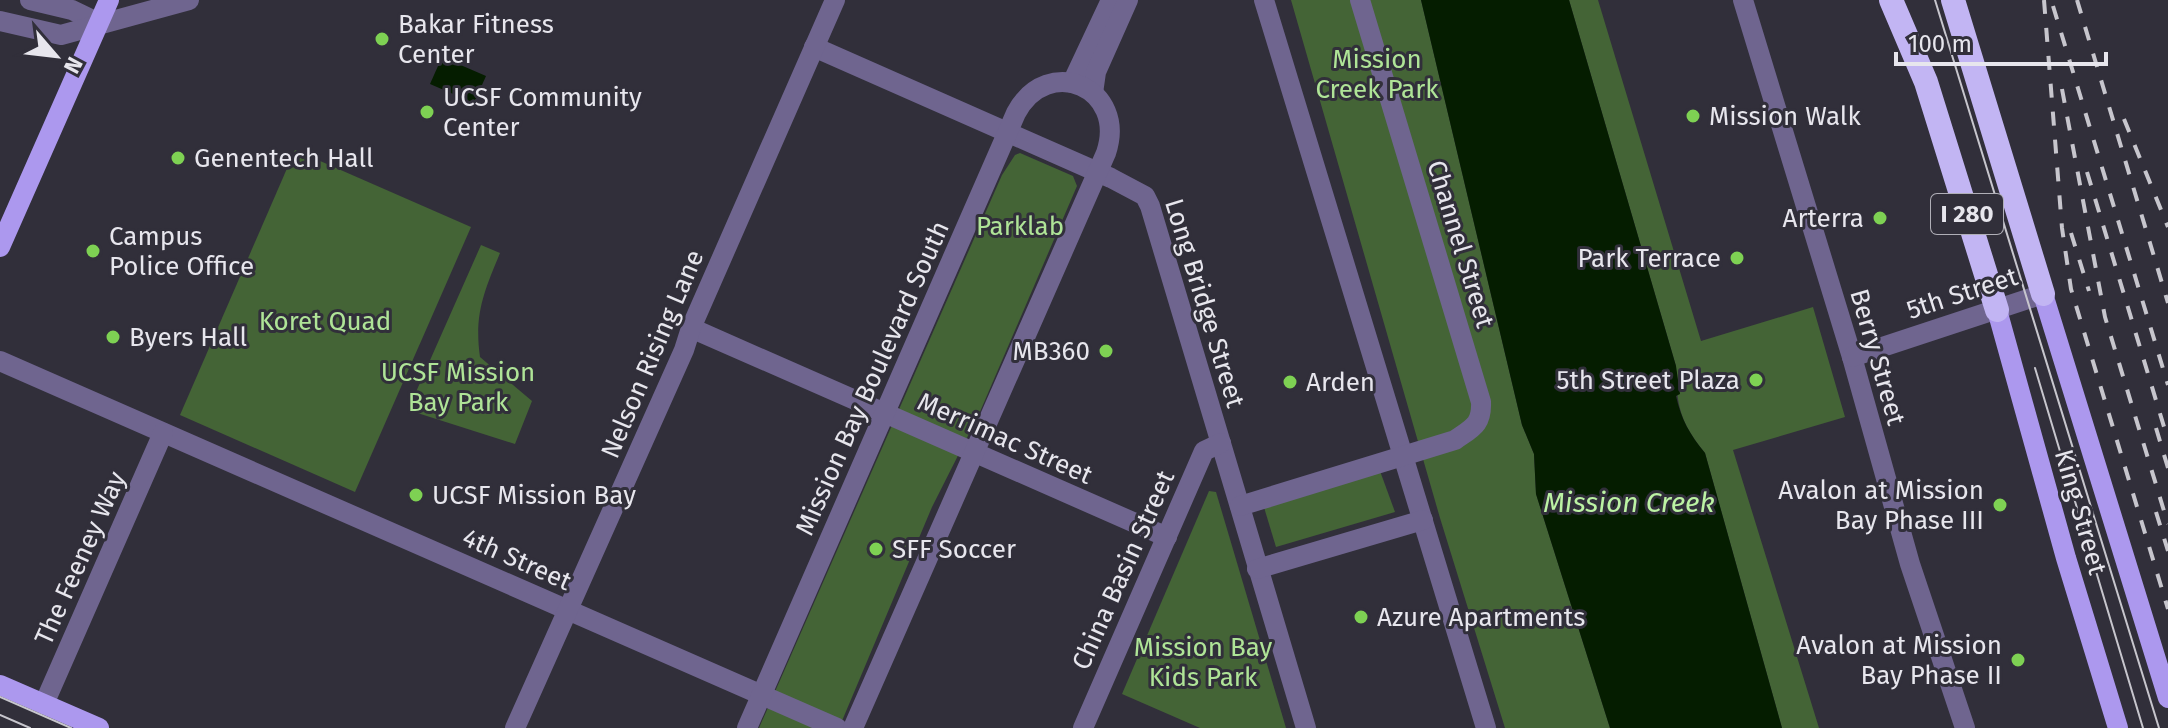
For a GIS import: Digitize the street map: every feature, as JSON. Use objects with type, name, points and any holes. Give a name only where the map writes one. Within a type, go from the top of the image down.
[{"type":"highway","name":"I 280","points":[[1891,0],[1913,46],[1997,310]]},
{"type":"highway","name":"I 280","points":[[1953,0],[2043,294]]},
{"type":"main road","points":[[0,247],[109,0]]},
{"type":"main road","name":"King Street","points":[[2043,294],[2168,698]]},
{"type":"main road","name":"King Street","points":[[1997,310],[2066,558],[2118,728]]},
{"type":"main road","points":[[0,685],[99,728]]},
{"type":"street","points":[[30,0],[72,10],[99,23]]},
{"type":"street","points":[[0,21],[61,35],[189,0]]},
{"type":"street","name":"Nelson Rising Lane","points":[[515,728],[678,364],[835,0]]},
{"type":"street","points":[[853,728],[1110,140],[1111,127],[1103,104],[1093,93],[1072,83],[1111,0]]},
{"type":"street","points":[[1093,93],[1096,72],[1128,0]]},
{"type":"street","points":[[1264,0],[1486,728]]},
{"type":"street","name":"Channel Street","points":[[1240,506],[1455,440],[1478,423],[1482,416],[1481,402],[1360,0]]},
{"type":"street","name":"Berry Street","points":[[1743,0],[1852,357],[1910,564],[1965,728]]},
{"type":"street","name":"Long Bridge Street","points":[[814,47],[1008,131],[1145,196],[1306,728]]},
{"type":"street","name":"Mission Bay Boulevard South","points":[[747,728],[1021,103],[1047,84],[1072,83]]},
{"type":"street","name":"5th Street","points":[[1852,357],[2043,294]]},
{"type":"street","name":"Merrimac Street","points":[[691,328],[1167,537]]},
{"type":"street","name":"4th Street","points":[[0,361],[837,728]]},
{"type":"street","name":"The Feeney Way","points":[[44,704],[163,433]]},
{"type":"street","name":"China Basin Street","points":[[1083,728],[1204,451],[1221,443]]},
{"type":"street","points":[[1257,569],[1423,520]]},
{"type":"green space","name":"Mission Creek Park","points":[[1291,0],[1421,0],[1522,425],[1534,454],[1536,494],[1610,728],[1505,728],[1440,518]]},
{"type":"green space","points":[[1569,0],[1598,0],[1701,341],[1813,307],[1845,417],[1733,450],[1819,728],[1782,728],[1705,453],[1681,412],[1676,366]]},
{"type":"green space","name":"Koret Quad","points":[[295,150],[471,227],[355,492],[180,415]]},
{"type":"green space","name":"Parklab","points":[[1020,153],[1073,176],[1077,186],[979,414],[932,507],[839,728],[759,728],[1002,175],[1015,155]]},
{"type":"green space","name":"UCSF Mission Bay Park","points":[[481,245],[500,253],[479,315],[480,357],[532,401],[515,444],[408,410]]},
{"type":"green space","points":[[1380,471],[1395,512],[1276,547],[1263,504]]},
{"type":"green space","name":"Mission Bay Kids Park","points":[[1209,491],[1216,492],[1286,728],[1200,728],[1122,694]]},
{"type":"water","name":"Mission Creek","points":[[1421,0],[1569,0],[1676,366],[1680,394],[1676,396],[1678,404],[1687,426],[1705,453],[1782,728],[1610,728],[1536,494],[1534,454],[1522,425]]},
{"type":"water","points":[[442,57],[486,76],[474,103],[430,84]]},
{"type":"tram line","points":[[1935,0],[2159,728]]},
{"type":"tram line","points":[[2035,368],[2143,728]]},
{"type":"tram line","points":[[0,697],[71,728]]},
{"type":"tram line","points":[[0,715],[30,728]]},
{"type":"railway","points":[[2044,0],[2062,228],[2071,289],[2168,609]]},
{"type":"railway","points":[[2077,0],[2168,303]]},
{"type":"railway","points":[[2053,6],[2168,385]]},
{"type":"railway","points":[[2062,89],[2105,317],[2168,524]]},
{"type":"railway","points":[[2124,119],[2168,227]]},
{"type":"railway","points":[[2087,172],[2168,440]]},
{"type":"railway","points":[[2071,233],[2089,291]]},
{"type":"railway","points":[[2156,428],[2168,468]]},
{"type":"railway","points":[[2156,512],[2168,551]]},
{"type":"place","name":"Bakar Fitness Center","points":[[382,39]]},
{"type":"place","name":"UCSF Community Center","points":[[427,112]]},
{"type":"place","name":"Mission Walk","points":[[1693,116]]},
{"type":"place","name":"Genentech Hall","points":[[178,158]]},
{"type":"place","name":"Arterra","points":[[1880,218]]},
{"type":"place","name":"Campus Police Office","points":[[93,251]]},
{"type":"place","name":"Park Terrace","points":[[1737,258]]},
{"type":"place","name":"Byers Hall","points":[[113,337]]},
{"type":"place","name":"MB360","points":[[1106,351]]},
{"type":"place","name":"5th Street Plaza","points":[[1756,380]]},
{"type":"place","name":"Arden","points":[[1290,382]]},
{"type":"place","name":"UCSF Mission Bay","points":[[416,495]]},
{"type":"place","name":"Avalon at Mission Bay Phase III","points":[[2000,505]]},
{"type":"place","name":"SFF Soccer","points":[[876,549]]},
{"type":"place","name":"Azure Apartments","points":[[1361,617]]},
{"type":"place","name":"Avalon at Mission Bay Phase II","points":[[2018,660]]}]
